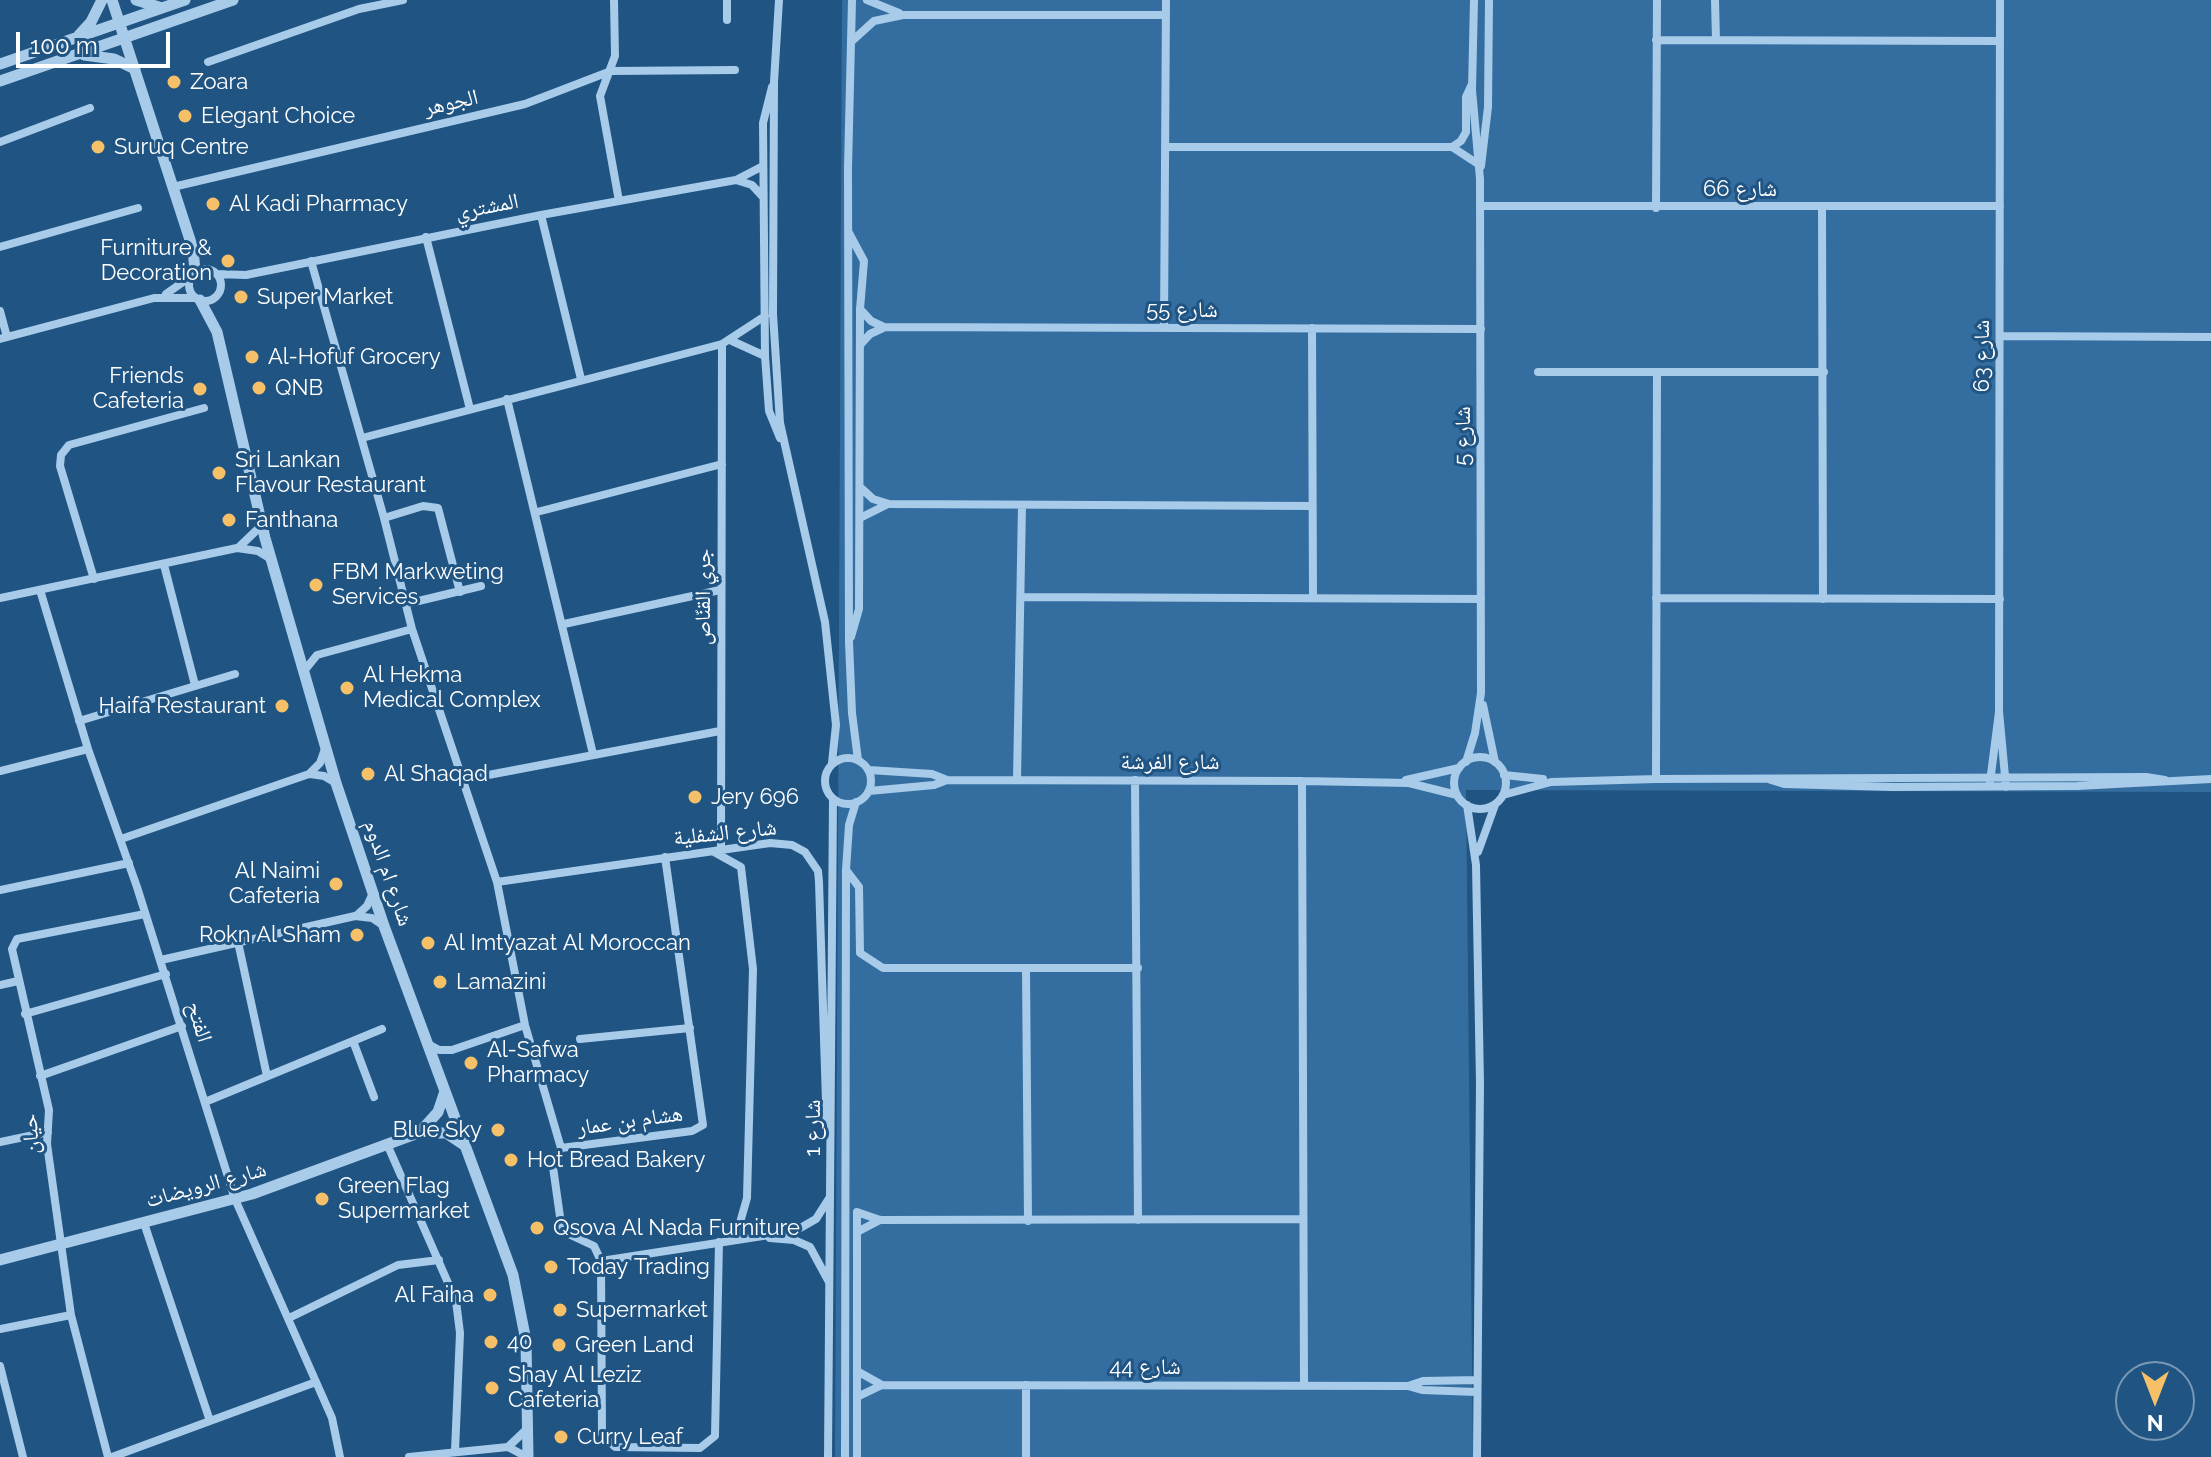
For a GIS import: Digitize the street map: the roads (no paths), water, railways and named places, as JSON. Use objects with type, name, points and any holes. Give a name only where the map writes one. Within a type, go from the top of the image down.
[{"type":"street","points":[[75,38],[91,22],[102,0]]},
{"type":"street","points":[[112,0],[128,37],[135,69],[193,249],[193,274],[189,287],[198,299]]},
{"type":"street","points":[[120,0],[123,22]]},
{"type":"street","points":[[136,0],[164,8]]},
{"type":"street","points":[[0,64],[185,0]]},
{"type":"street","points":[[0,81],[233,0]]},
{"type":"street","points":[[208,62],[359,9],[403,0]]},
{"type":"street","points":[[614,0],[615,56],[600,96],[619,201]]},
{"type":"street","points":[[727,0],[727,20]]},
{"type":"street","points":[[779,0],[774,82],[773,314],[782,441],[825,622],[835,713],[832,763],[824,781],[833,799],[840,803],[856,802],[869,791],[869,770],[858,760],[845,757],[832,763]]},
{"type":"street","points":[[852,0],[849,642],[858,760]]},
{"type":"street","points":[[867,0],[903,15]]},
{"type":"street","points":[[1164,328],[1166,0]]},
{"type":"street","points":[[1474,0],[1472,84],[1480,179]]},
{"type":"street","points":[[1480,179],[1488,116],[1489,0]]},
{"type":"street","points":[[1656,208],[1657,0]]},
{"type":"street","points":[[1715,0],[1716,40]]},
{"type":"street","name":"شارع 63","points":[[2000,0],[1999,711],[2006,782]]},
{"type":"street","points":[[851,41],[874,21],[903,15],[1166,15]]},
{"type":"street","points":[[1656,40],[1999,41]]},
{"type":"street","points":[[76,55],[102,56],[135,69]]},
{"type":"street","name":"الجوهر","points":[[173,187],[525,104],[611,71],[735,70]]},
{"type":"street","points":[[774,82],[765,107],[763,166],[765,356],[769,411],[782,441]]},
{"type":"street","points":[[1452,147],[1461,141],[1466,132],[1466,97],[1472,84]]},
{"type":"street","points":[[0,142],[90,108]]},
{"type":"street","points":[[1165,147],[1452,147],[1478,164]]},
{"type":"street","name":"المشتري","points":[[216,274],[246,275],[426,237],[736,180],[763,166]]},
{"type":"street","name":"شارع 5","points":[[1462,764],[1475,733],[1481,693],[1480,179]]},
{"type":"street","points":[[736,180],[752,185],[763,197]]},
{"type":"street","name":"شارع 66","points":[[1480,206],[2000,206]]},
{"type":"street","points":[[1822,207],[1823,599]]},
{"type":"street","points":[[0,247],[138,208]]},
{"type":"street","points":[[541,215],[581,379]]},
{"type":"street","points":[[849,233],[864,261],[860,309],[859,609],[849,642]]},
{"type":"street","points":[[426,237],[470,409]]},
{"type":"street","name":"هشام بن عمار","points":[[311,261],[412,629],[497,882],[525,1025],[561,1148],[692,1131],[703,1125],[665,857]]},
{"type":"street","points":[[0,311],[4,338],[154,298],[209,300],[219,292],[221,282],[208,269],[193,274],[154,298]]},
{"type":"street","name":"المشتري","points":[[219,292],[246,275]]},
{"type":"street","name":"شارع ام الدوم","points":[[198,299],[217,332],[262,525],[336,783],[384,926],[509,1260],[521,1305],[528,1457]]},
{"type":"street","points":[[860,309],[871,321],[884,327]]},
{"type":"street","points":[[362,438],[727,343],[765,316]]},
{"type":"street","points":[[860,345],[870,334],[884,327]]},
{"type":"street","name":"شارع 55","points":[[884,327],[1481,329]]},
{"type":"street","points":[[1312,328],[1313,598]]},
{"type":"street","points":[[2000,336],[2211,337]]},
{"type":"street","points":[[727,343],[765,356]]},
{"type":"street","name":"جري القنّاص","points":[[717,850],[722,464],[727,343]]},
{"type":"street","points":[[1538,372],[1824,372]]},
{"type":"street","points":[[1656,779],[1657,372]]},
{"type":"street","points":[[507,399],[537,512],[593,754]]},
{"type":"street","points":[[94,579],[60,466],[61,455],[69,445],[204,408]]},
{"type":"street","points":[[537,512],[722,464]]},
{"type":"street","points":[[860,487],[873,499],[889,504],[1312,506]]},
{"type":"street","points":[[860,518],[889,504]]},
{"type":"street","points":[[1017,780],[1022,505]]},
{"type":"street","points":[[384,518],[423,506],[438,508],[460,592]]},
{"type":"street","points":[[237,548],[262,525]]},
{"type":"street","points":[[0,598],[237,548],[258,551],[271,559]]},
{"type":"street","points":[[164,565],[195,685]]},
{"type":"street","points":[[406,604],[481,586]]},
{"type":"street","name":"الفتح","points":[[40,590],[88,749],[166,974],[235,1199],[332,1418],[340,1457]]},
{"type":"street","points":[[564,624],[720,590]]},
{"type":"street","points":[[1022,597],[1481,599]]},
{"type":"street","points":[[1656,598],[2000,599]]},
{"type":"street","points":[[304,675],[308,662],[317,655],[412,629]]},
{"type":"street","points":[[79,721],[235,674]]},
{"type":"street","name":"شارع 5","points":[[1481,693],[1495,762]]},
{"type":"street","name":"شارع 63","points":[[1990,782],[1999,711]]},
{"type":"street","points":[[462,780],[720,731]]},
{"type":"street","points":[[0,771],[88,749]]},
{"type":"street","points":[[121,839],[309,774],[320,763],[325,749]]},
{"type":"street","points":[[1476,865],[1483,832],[1500,799],[1504,775],[1495,762],[1480,757],[1462,764],[1454,781],[1457,795],[1467,805],[1482,809],[1500,799],[1535,785],[1568,781],[1770,780],[1784,784],[1877,787],[2211,779]]},
{"type":"street","name":"شارع الفرشة","points":[[1392,782],[1462,764]]},
{"type":"street","name":"شارع الفرشة","points":[[869,770],[932,774],[947,780]]},
{"type":"street","points":[[309,774],[324,776],[336,783]]},
{"type":"street","points":[[1504,775],[1568,781]]},
{"type":"street","name":"شارع الفرشة","points":[[869,791],[934,785],[947,780],[1302,781],[1392,782],[1425,786],[1457,795]]},
{"type":"street","points":[[1135,780],[1138,1220]]},
{"type":"street","points":[[1302,781],[1304,1386]]},
{"type":"street","name":"شارع 1","points":[[828,1457],[833,799]]},
{"type":"street","name":"شارع 1","points":[[845,1457],[846,870],[849,825],[856,802]]},
{"type":"street","points":[[1467,805],[1476,865],[1480,1083],[1477,1457]]},
{"type":"street","name":"شارع الشفلية","points":[[497,882],[770,843],[792,845],[805,852],[818,871],[825,1121],[830,1143]]},
{"type":"street","points":[[717,850],[741,867],[753,969],[747,1198],[735,1240]]},
{"type":"street","points":[[0,890],[129,863]]},
{"type":"street","name":"شارع 1","points":[[846,870],[859,887],[860,953],[876,966],[890,969],[1026,969]]},
{"type":"street","points":[[355,916],[367,906],[373,893]]},
{"type":"street","name":"حيان","points":[[110,1457],[71,1315],[48,1132],[50,1114],[12,949],[17,939],[145,914]]},
{"type":"street","points":[[161,960],[355,916],[372,918],[384,926]]},
{"type":"street","points":[[238,942],[267,1076]]},
{"type":"street","points":[[1028,1221],[1026,969],[1138,968]]},
{"type":"street","points":[[25,1014],[166,974]]},
{"type":"street","points":[[0,985],[18,981]]},
{"type":"street","points":[[428,1044],[439,1050],[452,1050],[525,1025]]},
{"type":"street","points":[[40,1076],[182,1026]]},
{"type":"street","points":[[580,1039],[690,1028]]},
{"type":"street","points":[[205,1102],[382,1029]]},
{"type":"street","points":[[353,1041],[374,1097]]},
{"type":"street","points":[[418,1133],[438,1112],[445,1088]]},
{"type":"street","points":[[0,1142],[48,1132]]},
{"type":"street","points":[[418,1133],[446,1133],[467,1148]]},
{"type":"street","name":"شارع الرويضات","points":[[0,1260],[235,1199],[418,1133]]},
{"type":"street","points":[[387,1144],[456,1301],[460,1333],[455,1451]]},
{"type":"street","points":[[561,1148],[553,1167],[562,1231],[594,1246],[601,1261],[602,1434],[615,1447],[661,1452],[700,1448],[715,1436],[719,1242]]},
{"type":"street","points":[[601,1261],[761,1237],[809,1225],[831,1195]]},
{"type":"street","points":[[857,1457],[857,1212],[880,1220],[1302,1219]]},
{"type":"street","points":[[857,1232],[880,1220]]},
{"type":"street","points":[[144,1223],[210,1421]]},
{"type":"street","points":[[761,1237],[804,1242],[813,1251],[830,1286]]},
{"type":"street","points":[[289,1318],[398,1265],[439,1260]]},
{"type":"street","points":[[0,1329],[71,1315]]},
{"type":"street","points":[[0,1366],[23,1457]]},
{"type":"street","name":"شارع 44","points":[[857,1371],[882,1385]]},
{"type":"street","name":"شارع 44","points":[[1408,1386],[1423,1381],[1477,1380]]},
{"type":"street","points":[[110,1457],[316,1382]]},
{"type":"street","name":"شارع 44","points":[[857,1397],[882,1385],[1408,1386],[1422,1390],[1476,1392]]},
{"type":"street","points":[[1026,1385],[1026,1457]]},
{"type":"street","points":[[508,1447],[528,1428]]},
{"type":"street","points":[[409,1457],[508,1447],[528,1457]]},
{"type":"place","name":"Zoara","points":[[174,82]]},
{"type":"place","name":"Elegant Choice","points":[[185,116]]},
{"type":"place","name":"Suruq Centre","points":[[98,147]]},
{"type":"place","name":"Al Kadi Pharmacy","points":[[213,204]]},
{"type":"place","name":"Furniture & Decoration","points":[[228,261]]},
{"type":"place","name":"Super Market","points":[[241,297]]},
{"type":"place","name":"Al-Hofuf Grocery","points":[[252,357]]},
{"type":"place","name":"QNB","points":[[259,388]]},
{"type":"place","name":"Friends Cafeteria","points":[[200,389]]},
{"type":"place","name":"Sri Lankan Flavour Restaurant","points":[[219,473]]},
{"type":"place","name":"Fanthana","points":[[229,520]]},
{"type":"place","name":"FBM Markweting Services","points":[[316,585]]},
{"type":"place","name":"Al Hekma Medical Complex","points":[[347,688]]},
{"type":"place","name":"Haifa Restaurant","points":[[282,706]]},
{"type":"place","name":"Al Shaqad","points":[[368,774]]},
{"type":"place","name":"Jery 696","points":[[695,797]]},
{"type":"place","name":"Al Naimi Cafeteria","points":[[336,884]]},
{"type":"place","name":"Rokn Al Sham","points":[[357,935]]},
{"type":"place","name":"Al Imtyazat Al Moroccan","points":[[428,943]]},
{"type":"place","name":"Lamazini","points":[[440,982]]},
{"type":"place","name":"Al-Safwa Pharmacy","points":[[471,1063]]},
{"type":"place","name":"Blue Sky","points":[[498,1130]]},
{"type":"place","name":"Hot Bread Bakery","points":[[511,1160]]},
{"type":"place","name":"Green Flag Supermarket","points":[[322,1199]]},
{"type":"place","name":"Qsova Al Nada Furniture","points":[[537,1228]]},
{"type":"place","name":"Today Trading","points":[[551,1267]]},
{"type":"place","name":"Al Faiha","points":[[490,1295]]},
{"type":"place","name":"Supermarket","points":[[560,1310]]},
{"type":"place","name":"40","points":[[491,1342]]},
{"type":"place","name":"Green Land","points":[[559,1345]]},
{"type":"place","name":"Shay Al Leziz Cafeteria","points":[[492,1388]]},
{"type":"place","name":"Curry Leaf","points":[[561,1437]]}]
